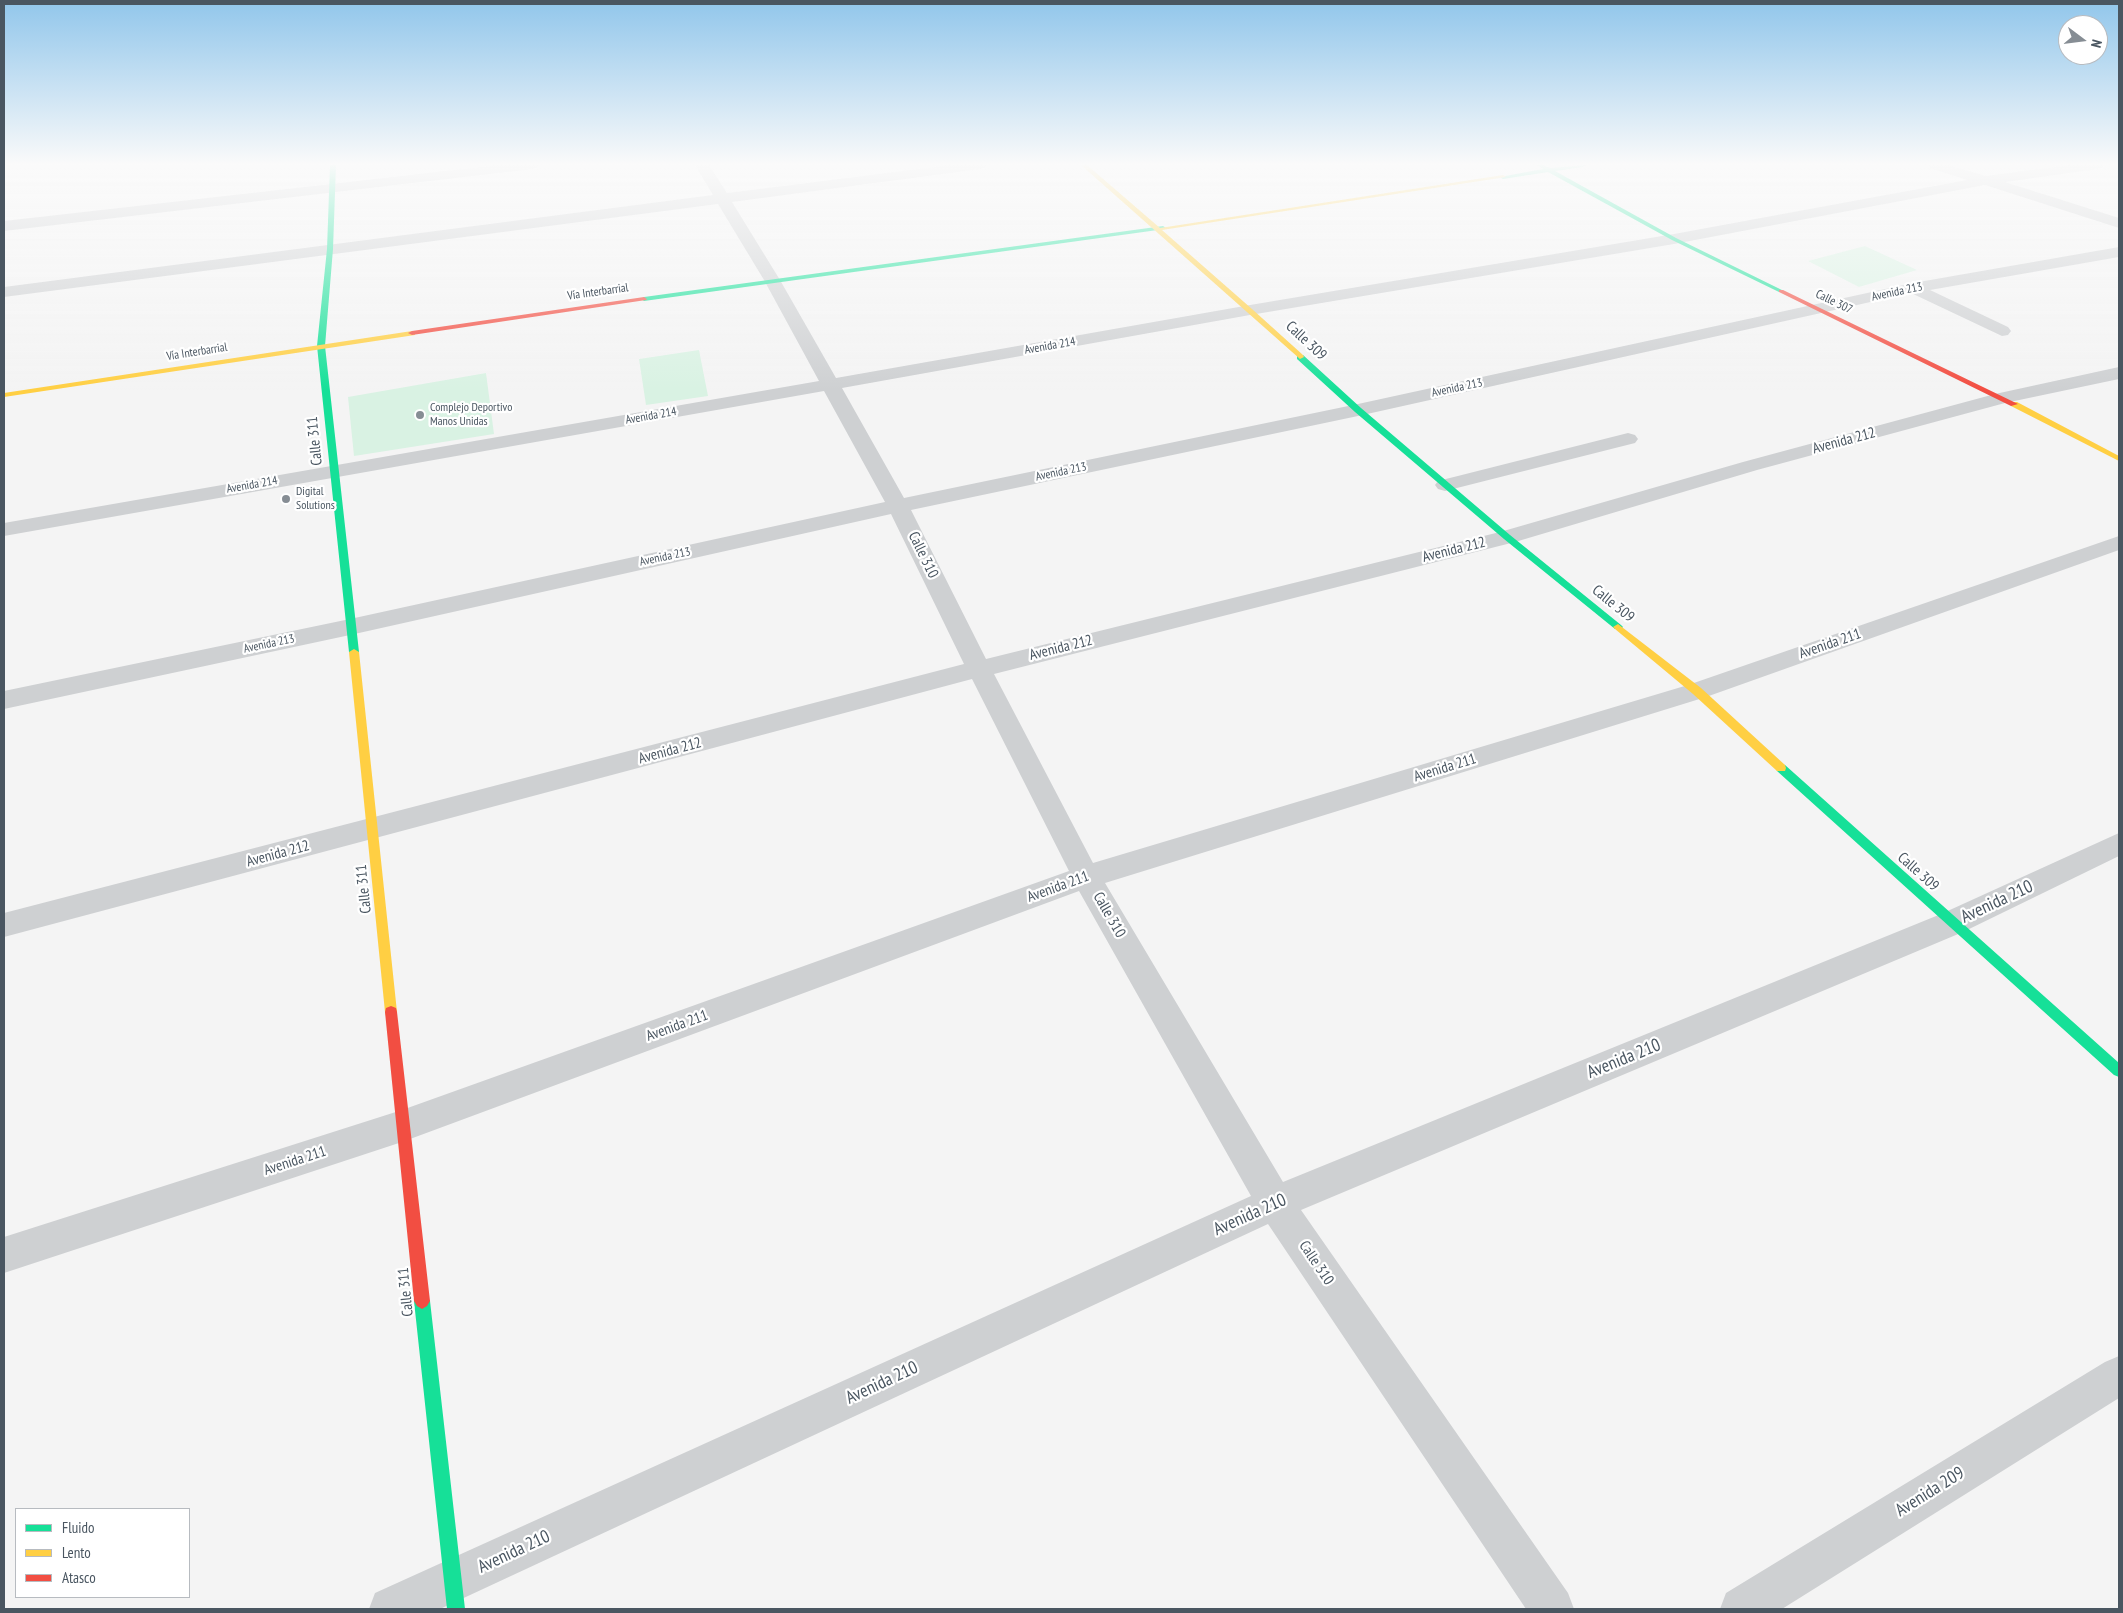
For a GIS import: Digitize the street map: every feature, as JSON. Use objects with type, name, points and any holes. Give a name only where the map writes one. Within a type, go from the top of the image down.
[{"type":"street","name":"Calle 311","points":[[330,240],[321,346],[373,829],[402,1126],[454,1595]]},
{"type":"street","points":[[4,292],[399,240]]},
{"type":"street","name":"Calle 310","points":[[748,240],[898,506],[1086,877],[1275,1203],[1552,1609]]},
{"type":"street","name":"Vía Interbarrial","points":[[4,395],[321,346],[772,280],[1070,240]]},
{"type":"street","name":"Calle 309","points":[[1167,240],[1250,310],[1358,410],[1507,537],[1697,691],[1952,923],[2119,1071]]},
{"type":"street","name":"Avenida 214","points":[[4,530],[333,471],[829,386],[1250,310],[1666,240]]},
{"type":"street","name":"Calle 307","points":[[1677,240],[2002,398],[2119,459]]},
{"type":"street","name":"Avenida 213","points":[[4,700],[350,627],[898,506],[1358,410],[1913,288],[2119,252]]},
{"type":"street","points":[[1913,288],[2002,331]]},
{"type":"street","name":"Avenida 212","points":[[4,925],[979,669],[1507,537],[1750,466],[2002,398],[2119,372]]},
{"type":"street","points":[[1446,485],[1628,439]]},
{"type":"street","name":"Avenida 211","points":[[4,1255],[402,1126],[1086,877],[1697,691],[2119,543]]},
{"type":"street","name":"Avenida 210","points":[[391,1609],[454,1595],[1275,1203],[1952,923],[2119,844]]},
{"type":"street","name":"Avenida 209","points":[[1742,1609],[2119,1376]]},
{"type":"green space","points":[[1865,246],[1917,270],[1859,287],[1808,261]]},
{"type":"green space","points":[[699,350],[708,396],[646,405],[639,359]]},
{"type":"green space","name":"Complejo Deportivo Manos Unidas","points":[[486,373],[494,434],[354,456],[348,397]]},
{"type":"traffic: fast","points":[[330,240],[321,346],[354,652]]},
{"type":"traffic: fast","points":[[644,299],[1073,240]]},
{"type":"traffic: fast","points":[[1677,240],[1781,291]]},
{"type":"traffic: fast","points":[[1300,357],[1358,410],[1507,537],[1618,627]]},
{"type":"traffic: fast","points":[[1781,768],[2119,1071]]},
{"type":"traffic: fast","points":[[422,1301],[456,1609]]},
{"type":"traffic: slow","points":[[1170,240],[1250,310],[1300,357]]},
{"type":"traffic: slow","points":[[4,395],[412,333]]},
{"type":"traffic: slow","points":[[2014,404],[2119,459]]},
{"type":"traffic: slow","points":[[1618,627],[1697,691],[1781,768]]},
{"type":"traffic: slow","points":[[354,652],[391,1012]]},
{"type":"traffic: jam","points":[[1781,291],[2014,404]]},
{"type":"traffic: jam","points":[[412,333],[644,299]]},
{"type":"traffic: jam","points":[[391,1012],[422,1301]]},
{"type":"place","name":"Complejo Deportivo Manos Unidas","points":[[420,415]]},
{"type":"place","name":"Digital Solutions","points":[[286,499]]}]
